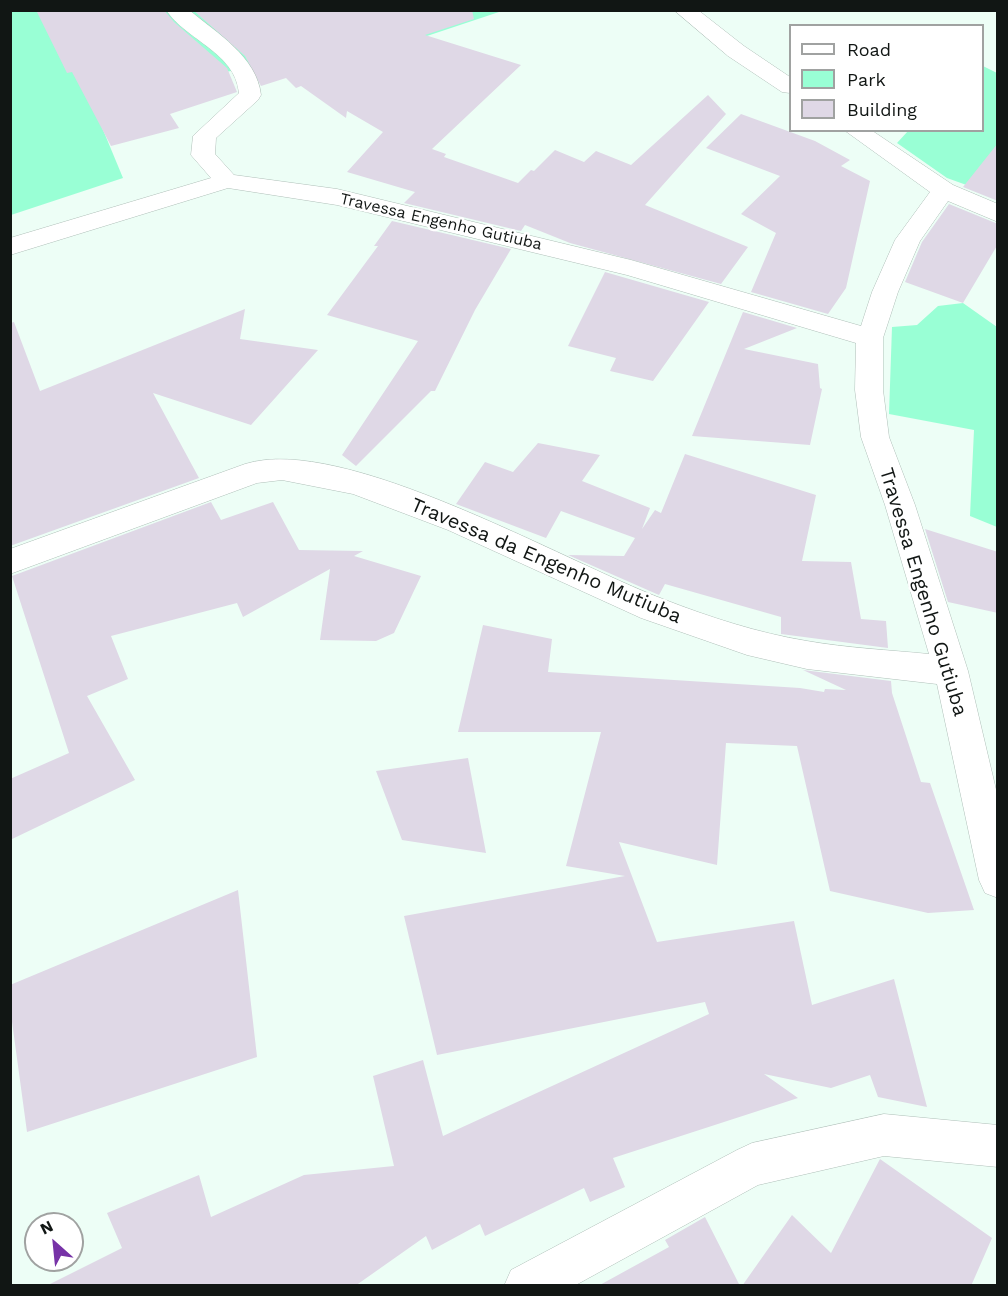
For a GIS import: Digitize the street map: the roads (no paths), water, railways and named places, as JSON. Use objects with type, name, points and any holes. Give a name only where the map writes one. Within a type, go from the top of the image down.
[{"type":"street","points":[[176,10],[233,59],[247,77],[251,88],[250,95],[205,136],[203,154],[227,181]]},
{"type":"street","points":[[684,10],[736,51],[789,86]]},
{"type":"street","points":[[858,132],[944,190],[998,214]]},
{"type":"street","name":"Travessa Engenho Gutiuba","points":[[10,247],[227,181],[336,197],[619,265],[870,338]]},
{"type":"street","name":"Travessa Engenho Gutiuba","points":[[944,190],[908,240],[885,292],[870,338],[869,390],[874,436],[900,505],[951,671],[998,880]]},
{"type":"street","name":"Travessa da Engenho Mutiuba","points":[[10,562],[255,472],[282,470],[357,483],[459,522],[652,609],[747,641],[807,655],[951,671]]},
{"type":"street","points":[[527,1286],[752,1165],[823,1147],[884,1135],[998,1146]]}]
